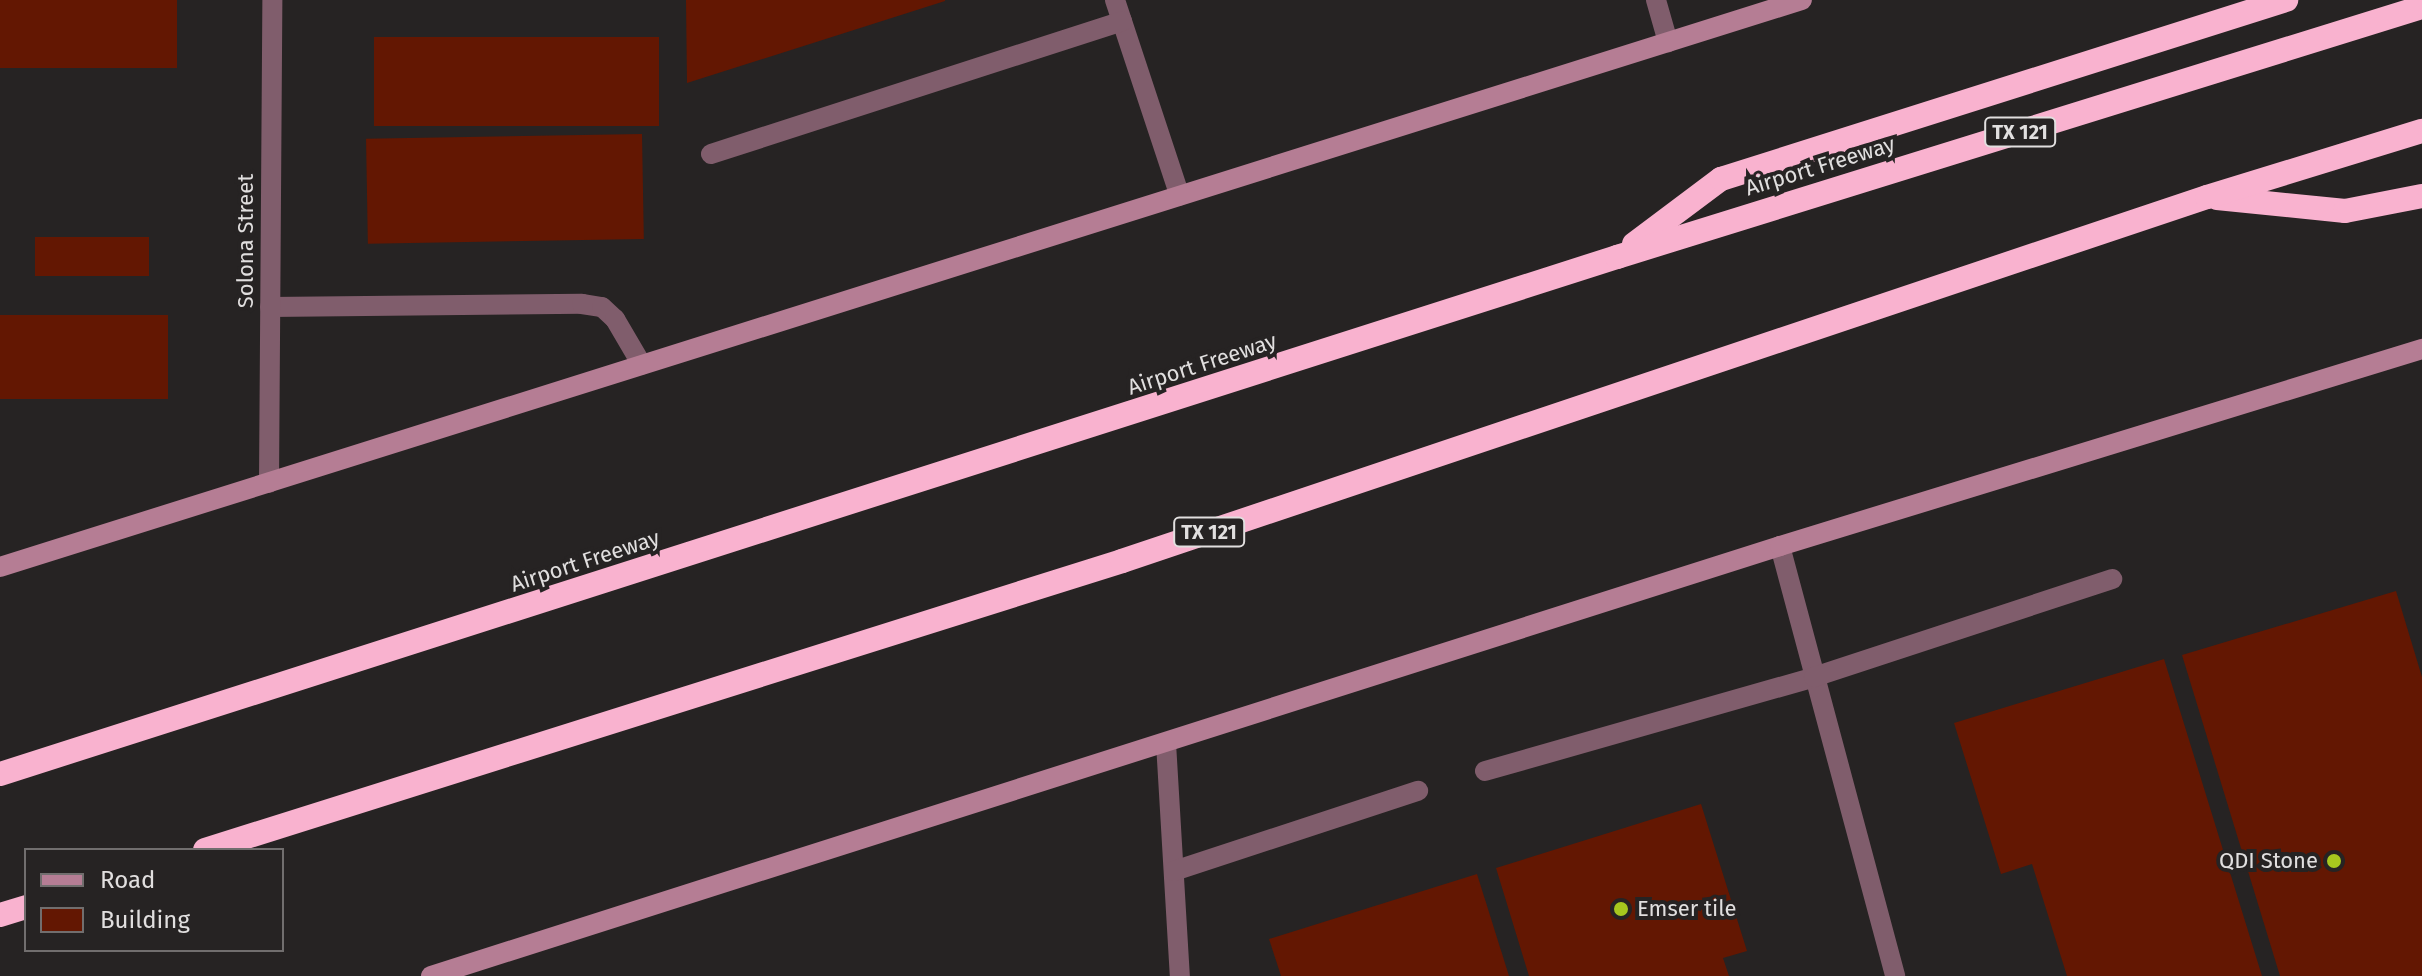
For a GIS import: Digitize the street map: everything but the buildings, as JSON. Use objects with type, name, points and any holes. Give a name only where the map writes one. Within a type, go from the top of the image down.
[{"type":"highway","points":[[1617,257],[1721,179],[2286,0]]},
{"type":"highway","name":"Airport Freeway","points":[[0,774],[1617,257],[2422,7]]},
{"type":"highway","name":"TX 121","points":[[211,848],[1122,561],[2207,197],[2422,131]]},
{"type":"highway","points":[[2207,197],[2345,211],[2422,196]]},
{"type":"highway","points":[[0,915],[24,908]]},
{"type":"main road","points":[[0,567],[1802,0]]},
{"type":"main road","points":[[431,976],[1780,546],[2422,349]]},
{"type":"street","name":"Solona Street","points":[[269,483],[272,0]]},
{"type":"street","points":[[1115,0],[1180,196]]},
{"type":"street","points":[[1656,0],[1668,42]]},
{"type":"street","points":[[711,154],[1122,21]]},
{"type":"street","points":[[270,307],[582,304],[602,307],[615,319],[642,365]]},
{"type":"street","points":[[1780,546],[1895,976]]},
{"type":"street","points":[[1485,771],[1814,677],[2112,579]]},
{"type":"street","points":[[1166,743],[1180,976]]},
{"type":"street","points":[[1174,871],[1418,791]]},
{"type":"place","name":"QDI Stone","points":[[2334,861]]},
{"type":"place","name":"Emser tile","points":[[1621,909]]}]
